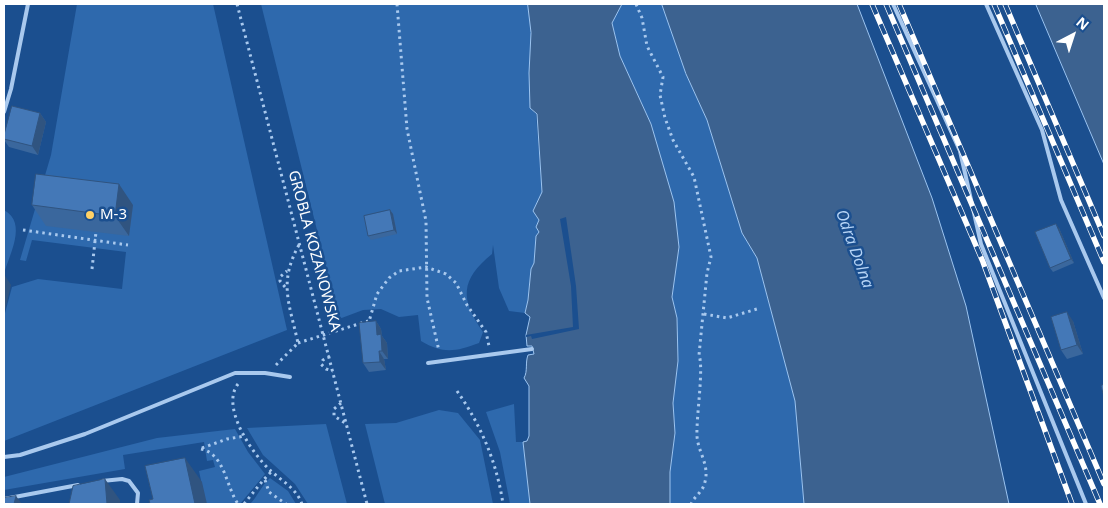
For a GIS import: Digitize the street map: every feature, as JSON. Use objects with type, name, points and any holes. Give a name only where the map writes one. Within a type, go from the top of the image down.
[{"type":"lane","points":[[4,112],[11,89],[28,4]]},
{"type":"lane","points":[[893,4],[960,152],[981,244],[1086,504]]},
{"type":"lane","points":[[986,4],[1042,130],[1061,200],[1104,298]]},
{"type":"lane","points":[[428,363],[532,350]]},
{"type":"lane","points":[[4,457],[20,455],[85,434],[235,373],[266,373],[290,377]]},
{"type":"lane","points":[[98,482],[122,479],[130,481],[138,493],[137,504]]},
{"type":"lane","points":[[4,499],[82,485]]},
{"type":"path","name":"GROBLA KOZANOWSKA","points":[[237,4],[367,504]]},
{"type":"path","points":[[397,4],[407,129],[426,221],[426,268],[430,320],[437,347],[445,360]]},
{"type":"path","points":[[636,4],[642,18],[647,46],[663,77],[660,95],[664,118],[672,140],[694,177],[710,257],[706,273],[699,355],[702,362],[699,374],[697,438],[706,461],[704,485],[691,504]]},
{"type":"path","points":[[23,230],[128,245]]},
{"type":"path","points":[[92,269],[96,232]]},
{"type":"path","points":[[298,343],[286,287],[289,262],[300,243]]},
{"type":"path","points":[[368,331],[368,321],[376,294],[389,278],[399,271],[426,268],[446,274],[456,283],[467,305],[486,332],[491,355]]},
{"type":"path","points":[[704,314],[727,318],[760,308]]},
{"type":"path","points":[[266,373],[298,343],[368,321]]},
{"type":"path","points":[[330,356],[323,360],[321,364],[326,369],[333,370]]},
{"type":"path","points":[[240,382],[232,394],[232,402],[233,412],[245,436],[259,458],[271,472],[291,487],[302,504]]},
{"type":"path","points":[[457,392],[475,416],[491,453],[503,504]]},
{"type":"path","points":[[341,403],[334,409],[334,416],[346,424]]},
{"type":"path","points":[[238,504],[218,461],[212,454],[200,449],[227,439],[245,436]]},
{"type":"path","points":[[244,504],[255,494],[264,479],[271,472]]},
{"type":"path","points":[[264,479],[269,492],[286,504]]},
{"type":"shaded area","points":[[77,4],[213,4],[287,330],[4,441],[4,317],[12,287],[38,279],[122,289],[126,252],[32,240],[26,261],[20,260],[51,155]]},
{"type":"shaded area","points":[[261,4],[528,4],[532,33],[530,108],[536,114],[542,193],[533,211],[539,220],[539,232],[536,236],[534,263],[531,269],[525,313],[509,311],[499,288],[493,245],[492,254],[481,263],[474,273],[469,281],[467,290],[470,310],[483,332],[479,343],[456,350],[443,350],[429,345],[421,341],[418,315],[399,317],[381,309],[363,310],[339,319]]},
{"type":"shaded area","points":[[622,4],[662,4],[686,74],[707,120],[742,233],[757,258],[795,401],[804,504],[670,504],[670,472],[675,433],[673,403],[678,361],[677,318],[672,297],[679,247],[651,124],[620,56],[612,22]]},
{"type":"shaded area","points":[[4,210],[15,223],[16,231],[13,249],[4,274]]},
{"type":"shaded area","points":[[514,404],[516,442],[523,442],[530,504],[510,504],[500,452],[486,412]]},
{"type":"shaded area","points":[[439,410],[458,413],[480,440],[493,504],[385,504],[365,424],[396,423]]},
{"type":"shaded area","points":[[326,424],[347,504],[308,504],[295,484],[263,455],[247,428]]},
{"type":"shaded area","points":[[235,429],[248,452],[265,474],[240,504],[206,504],[199,471],[215,467],[213,460],[207,461],[204,442],[123,455],[125,469],[4,490],[4,477],[157,438]]},
{"type":"shaded area","points":[[270,478],[288,491],[296,504],[250,504]]},
{"type":"water","points":[[528,4],[622,4],[612,23],[620,56],[651,124],[674,202],[679,247],[672,297],[677,318],[678,361],[673,403],[675,433],[670,472],[670,504],[530,504],[523,442],[527,441],[529,436],[529,386],[524,378],[528,355],[534,354],[532,346],[527,346],[526,335],[530,317],[525,313],[531,269],[534,263],[536,236],[539,232],[536,227],[539,220],[533,211],[542,192],[537,114],[530,108],[531,33]]},
{"type":"water","name":"Odra Dolna","points":[[662,4],[857,4],[932,198],[966,306],[1009,504],[804,504],[795,401],[757,258],[742,233],[707,120],[686,74]]},
{"type":"water","points":[[1036,4],[1104,4],[1104,164]]},
{"type":"pier","points":[[566,217],[576,286],[579,329],[532,339],[531,336],[526,337],[526,335],[573,327],[571,286],[560,219]]},
{"type":"building","points":[[12,106],[40,113],[32,146],[4,139]]},
{"type":"building","points":[[36,174],[119,184],[115,216],[32,205]]},
{"type":"building","points":[[390,210],[394,230],[368,236],[364,216]]},
{"type":"building","points":[[1056,224],[1071,259],[1050,268],[1035,232]]},
{"type":"building","points":[[1067,312],[1077,345],[1061,350],[1051,317]]},
{"type":"building","points":[[376,321],[377,335],[381,334],[382,351],[379,351],[380,362],[363,363],[359,323]]},
{"type":"building","points":[[1104,384],[1104,397],[1101,386]]},
{"type":"building","points":[[185,458],[195,504],[150,504],[149,500],[153,499],[145,466]]},
{"type":"building","points":[[105,479],[107,504],[69,504],[73,486]]},
{"type":"building","points":[[16,496],[14,504],[4,504],[4,498]]},
{"type":"railway","points":[[872,4],[983,262],[1072,504]]},
{"type":"railway","points":[[886,4],[1100,504]]},
{"type":"railway","points":[[899,4],[1104,484]]},
{"type":"railway","points":[[994,4],[1104,262]]},
{"type":"railway","points":[[1005,4],[1104,236]]},
{"type":"place","name":"M-3","points":[[90,215]]}]
